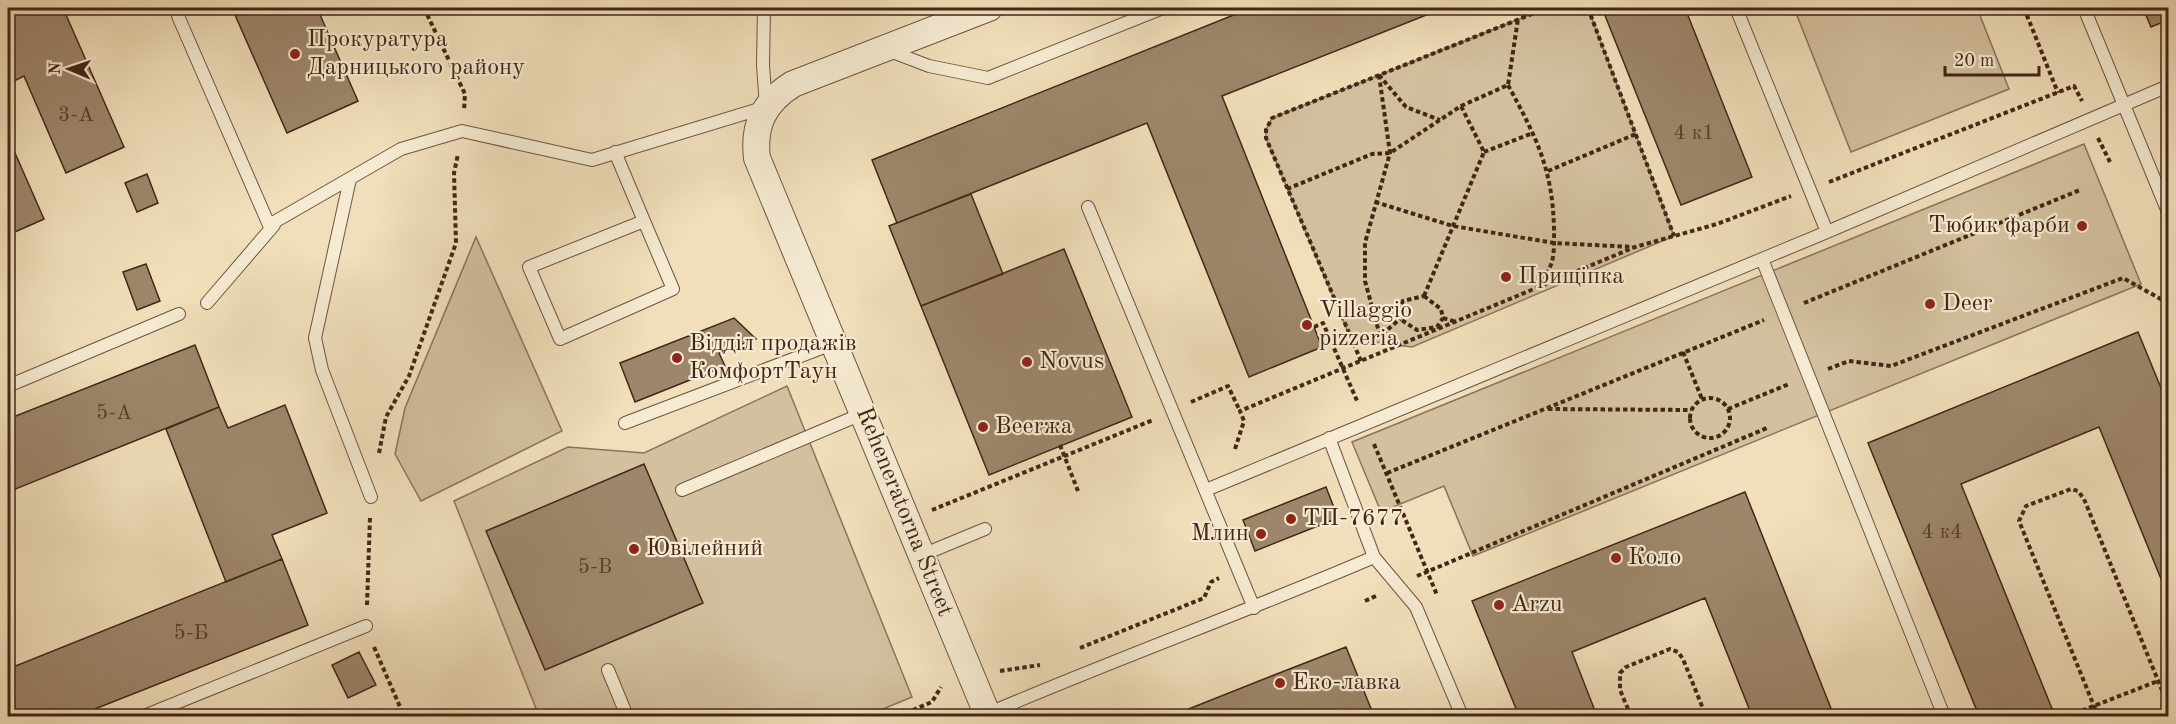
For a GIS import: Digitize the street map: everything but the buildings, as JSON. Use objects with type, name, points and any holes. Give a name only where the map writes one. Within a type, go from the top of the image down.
[{"type":"street","points":[[766,107],[777,94],[792,84],[886,50],[989,8]]},
{"type":"street","name":"Reheneratorna Street","points":[[766,107],[758,123],[755,140],[757,158],[864,413],[986,716]]},
{"type":"lane","points":[[269,225],[401,149],[462,131],[592,160],[766,107],[763,65],[764,8]]},
{"type":"lane","points":[[886,50],[929,66],[988,78],[1162,8]]},
{"type":"lane","points":[[1736,8],[1827,232]]},
{"type":"lane","points":[[2084,8],[2169,212]]},
{"type":"lane","points":[[178,16],[269,225]]},
{"type":"lane","points":[[1206,490],[1827,232],[2169,86]]},
{"type":"lane","points":[[615,152],[673,289],[560,339],[530,267],[644,221]]},
{"type":"lane","points":[[350,179],[315,338],[322,370],[371,498]]},
{"type":"lane","points":[[1088,207],[1254,608]]},
{"type":"lane","points":[[207,303],[274,225],[269,225]]},
{"type":"lane","points":[[1762,259],[1944,717]]},
{"type":"lane","points":[[8,386],[179,314]]},
{"type":"lane","points":[[625,423],[835,343]]},
{"type":"lane","points":[[682,490],[864,413]]},
{"type":"lane","points":[[1329,438],[1374,557],[1416,607],[1462,717]]},
{"type":"lane","points":[[922,555],[985,529]]},
{"type":"lane","points":[[986,716],[1080,674],[1254,608],[1374,557]]},
{"type":"lane","points":[[144,717],[366,626]]},
{"type":"lane","points":[[608,670],[627,717]]},
{"type":"path","points":[[404,717],[366,626],[371,498],[386,417],[409,376],[456,243],[454,173],[462,131],[465,94],[424,8]]},
{"type":"path","points":[[1360,361],[1266,138],[1266,130],[1272,118],[1547,8]]},
{"type":"path","points":[[1588,8],[1674,236]]},
{"type":"path","points":[[2024,8],[2058,93]]},
{"type":"path","points":[[1518,19],[1508,85],[1533,132],[1548,171],[1553,203],[1554,243],[1551,265],[1538,288]]},
{"type":"path","points":[[1379,75],[1406,107],[1440,120]]},
{"type":"path","points":[[1379,75],[1390,153],[1374,202],[1365,243],[1365,281],[1380,336],[1400,319]]},
{"type":"path","points":[[1287,189],[1372,154],[1390,153],[1461,106],[1508,85]]},
{"type":"path","points":[[1240,411],[1635,247],[1717,224],[2074,86],[2110,162]]},
{"type":"path","points":[[1461,106],[1484,152]]},
{"type":"path","points":[[1424,296],[1484,152],[1533,132]]},
{"type":"path","points":[[1548,171],[1636,134]]},
{"type":"path","points":[[1387,473],[2080,190]]},
{"type":"path","points":[[1374,202],[1453,226],[1554,243],[1635,247]]},
{"type":"path","points":[[1826,369],[1849,361],[1891,366],[2123,278],[2168,303]]},
{"type":"path","points":[[1400,319],[1399,309],[1403,301],[1424,296]]},
{"type":"path","points":[[1400,319],[1417,330],[1437,327],[1443,318],[1441,309],[1424,296]]},
{"type":"path","points":[[1443,318],[1456,322]]},
{"type":"path","points":[[1314,327],[1323,323],[1427,571]]},
{"type":"path","points":[[1683,352],[1702,399]]},
{"type":"path","points":[[1728,409],[1809,376]]},
{"type":"path","points":[[1184,405],[1228,386],[1244,421],[1235,449]]},
{"type":"path","points":[[1702,399],[1718,399],[1728,409],[1730,423],[1726,431],[1712,438],[1696,433],[1690,418],[1691,410],[1702,399]]},
{"type":"path","points":[[1545,409],[1691,410]]},
{"type":"path","points":[[926,512],[1065,458],[1154,419]]},
{"type":"path","points":[[1365,601],[1427,571],[1767,428]]},
{"type":"path","points":[[1060,446],[1078,491]]},
{"type":"path","points":[[2098,717],[2019,521],[2026,506],[2063,490],[2078,491],[2084,499],[2169,705]]},
{"type":"path","points":[[1070,652],[1204,598],[1211,582],[1238,571]]},
{"type":"path","points":[[1631,717],[1620,690],[1620,673],[1626,667],[1670,649],[1678,651],[1683,659],[1706,717]]},
{"type":"path","points":[[992,671],[1018,669],[1049,662]]},
{"type":"path","points":[[2068,717],[2158,681]]},
{"type":"path","points":[[899,717],[932,702],[941,687]]},
{"type":"shaded area","points":[[1547,8],[1588,8],[1674,236],[1412,347],[1351,339],[1266,138],[1266,130],[1272,118]]},
{"type":"shaded area","points":[[1794,8],[1977,8],[2009,89],[1851,152]]},
{"type":"shaded area","points":[[2084,144],[2141,284],[1473,556],[1444,486],[1381,512],[1352,442]]},
{"type":"shaded area","points":[[476,237],[562,431],[421,501],[395,454],[405,408]]},
{"type":"shaded area","points":[[787,386],[912,697],[866,716],[539,716],[454,501],[568,447],[644,453]]},
{"type":"place","name":"Прокуратура Дарницького району","points":[[295,54]]},
{"type":"place","name":"Тюбик фарби","points":[[2082,226]]},
{"type":"place","name":"Прищіпка","points":[[1506,277]]},
{"type":"place","name":"Deer","points":[[1930,304]]},
{"type":"place","name":"Villaggio pizzeria","points":[[1307,325]]},
{"type":"place","name":"Відділ продажів КомфортТаун","points":[[677,358]]},
{"type":"place","name":"Novus","points":[[1027,362]]},
{"type":"place","name":"Beerжа","points":[[983,427]]},
{"type":"place","name":"ТП-7677","points":[[1291,519]]},
{"type":"place","name":"Млин","points":[[1261,534]]},
{"type":"place","name":"Ювілейний","points":[[634,549]]},
{"type":"place","name":"Коло","points":[[1616,558]]},
{"type":"place","name":"Arzu","points":[[1499,605]]},
{"type":"place","name":"Еко-лавка","points":[[1280,683]]}]
